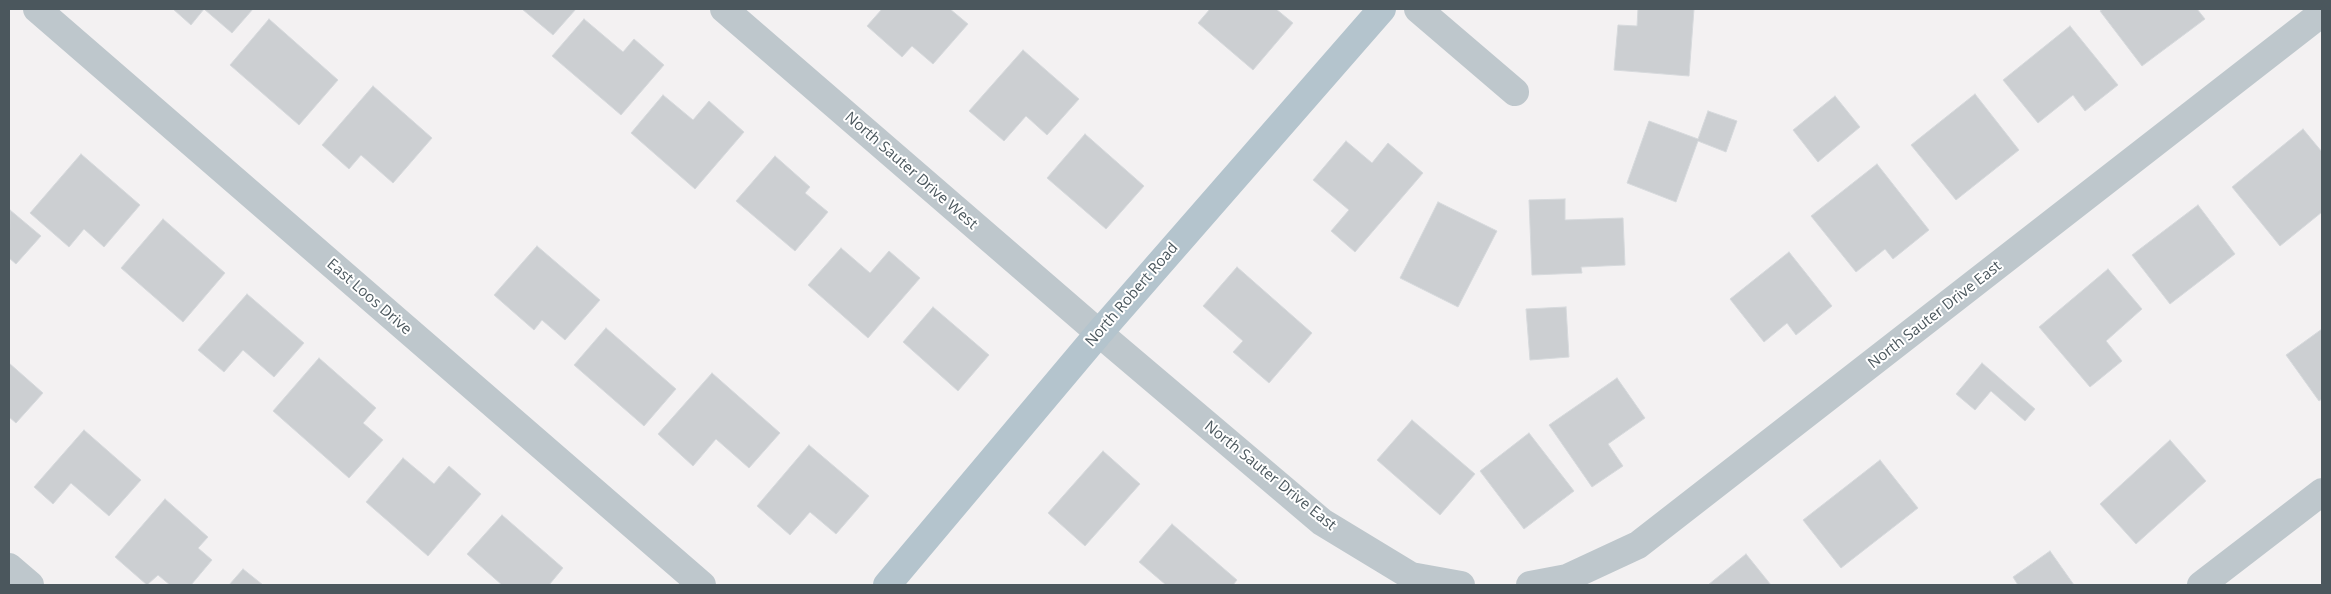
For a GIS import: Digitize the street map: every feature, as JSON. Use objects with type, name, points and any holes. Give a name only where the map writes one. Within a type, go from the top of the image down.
[{"type":"main road","name":"North Robert Road","points":[[887,585],[1099,333],[1382,9]]},
{"type":"street","name":"East Loos Drive","points":[[37,9],[702,585]]},
{"type":"street","name":"North Sauter Drive West","points":[[724,9],[1099,333]]},
{"type":"street","points":[[1418,9],[1515,92]]},
{"type":"street","name":"North Sauter Drive East","points":[[1530,585],[1568,578],[1638,545],[2322,13]]},
{"type":"street","name":"North Sauter Drive East","points":[[1099,333],[1322,522],[1411,576],[1461,585]]},
{"type":"street","points":[[2200,585],[2322,492]]},
{"type":"street","points":[[9,567],[30,585]]},
{"type":"building","points":[[173,9],[204,9],[191,25]]},
{"type":"building","points":[[204,9],[253,9],[232,33]]},
{"type":"building","points":[[522,9],[576,9],[553,35]]},
{"type":"building","points":[[882,9],[950,9],[968,24],[933,64],[912,46],[902,57],[867,26]]},
{"type":"building","points":[[1210,9],[1276,9],[1293,23],[1253,70],[1198,23]]},
{"type":"building","points":[[1638,9],[1694,9],[1689,76],[1614,70],[1618,25],[1637,26]]},
{"type":"building","points":[[2103,9],[2197,9],[2205,19],[2142,66],[2100,11]]},
{"type":"building","points":[[269,19],[338,80],[299,125],[230,65]]},
{"type":"building","points":[[584,19],[623,52],[634,39],[664,65],[621,115],[552,56]]},
{"type":"building","points":[[2070,26],[2118,85],[2085,111],[2073,95],[2038,123],[2003,80]]},
{"type":"building","points":[[1023,50],[1079,99],[1047,135],[1026,116],[1004,141],[969,111]]},
{"type":"building","points":[[373,86],[432,138],[393,183],[361,155],[349,169],[322,145]]},
{"type":"building","points":[[1975,94],[2019,150],[1956,200],[1911,145]]},
{"type":"building","points":[[663,95],[693,120],[709,101],[744,132],[695,189],[631,133]]},
{"type":"building","points":[[1835,96],[1860,127],[1818,162],[1793,130]]},
{"type":"building","points":[[1708,111],[1737,121],[1726,152],[1698,141],[1676,202],[1627,183],[1649,121],[1698,139]]},
{"type":"building","points":[[2303,129],[2322,152],[2322,212],[2280,246],[2232,187]]},
{"type":"building","points":[[1085,134],[1144,186],[1106,229],[1047,178]]},
{"type":"building","points":[[1346,141],[1372,163],[1388,143],[1423,173],[1355,252],[1331,231],[1349,210],[1313,180]]},
{"type":"building","points":[[81,154],[140,205],[104,247],[84,229],[69,247],[30,213]]},
{"type":"building","points":[[775,156],[810,187],[805,193],[828,212],[795,251],[736,201]]},
{"type":"building","points":[[1877,164],[1929,230],[1893,259],[1885,249],[1856,272],[1811,216]]},
{"type":"building","points":[[1565,199],[1565,220],[1623,218],[1625,265],[1581,267],[1582,273],[1532,275],[1529,200]]},
{"type":"building","points":[[1438,202],[1497,231],[1458,307],[1400,278]]},
{"type":"building","points":[[2198,205],[2235,254],[2170,304],[2132,255]]},
{"type":"building","points":[[10,210],[41,236],[16,264],[9,258]]},
{"type":"building","points":[[163,219],[225,273],[183,322],[121,268]]},
{"type":"building","points":[[537,246],[600,300],[565,340],[542,320],[534,330],[494,295]]},
{"type":"building","points":[[841,248],[870,273],[889,251],[920,278],[868,338],[808,285]]},
{"type":"building","points":[[1789,252],[1832,306],[1796,335],[1787,323],[1764,342],[1730,299]]},
{"type":"building","points":[[1237,267],[1312,333],[1269,383],[1233,352],[1243,341],[1203,306]]},
{"type":"building","points":[[2108,269],[2142,309],[2106,341],[2122,361],[2090,387],[2039,327]]},
{"type":"building","points":[[247,294],[304,343],[274,377],[243,350],[224,372],[198,350]]},
{"type":"building","points":[[933,307],[989,355],[958,391],[903,342]]},
{"type":"building","points":[[1566,307],[1569,357],[1530,360],[1526,309]]},
{"type":"building","points":[[606,328],[676,389],[644,426],[574,365]]},
{"type":"building","points":[[2322,329],[2322,399],[2319,401],[2286,355]]},
{"type":"building","points":[[319,358],[376,408],[363,423],[383,440],[349,478],[273,411]]},
{"type":"building","points":[[9,363],[43,393],[16,423],[9,417]]},
{"type":"building","points":[[1982,363],[2035,409],[2025,421],[1991,391],[1975,410],[1956,394]]},
{"type":"building","points":[[712,373],[780,433],[749,468],[716,439],[693,466],[658,434]]},
{"type":"building","points":[[1617,378],[1645,418],[1608,444],[1623,466],[1592,487],[1549,425]]},
{"type":"building","points":[[1412,420],[1475,474],[1440,515],[1377,460]]},
{"type":"building","points":[[84,430],[141,480],[109,516],[71,483],[53,504],[34,487]]},
{"type":"building","points":[[1529,433],[1574,491],[1524,529],[1480,471]]},
{"type":"building","points":[[2170,440],[2206,481],[2136,544],[2100,504]]},
{"type":"building","points":[[809,445],[869,496],[836,534],[810,512],[790,535],[757,506]]},
{"type":"building","points":[[1103,451],[1140,484],[1085,546],[1048,513]]},
{"type":"building","points":[[403,458],[434,484],[449,466],[481,494],[428,556],[366,502]]},
{"type":"building","points":[[1880,460],[1918,508],[1841,568],[1803,520]]},
{"type":"building","points":[[165,499],[208,537],[198,548],[212,560],[191,585],[170,585],[158,575],[147,585],[115,557]]},
{"type":"building","points":[[502,515],[563,568],[549,585],[502,585],[467,554]]},
{"type":"building","points":[[1172,524],[1237,580],[1233,585],[1166,585],[1139,562]]},
{"type":"building","points":[[2050,551],[2074,585],[2018,585],[2013,577]]},
{"type":"building","points":[[1746,554],[1771,585],[1708,585]]},
{"type":"building","points":[[243,569],[263,585],[229,585]]}]
